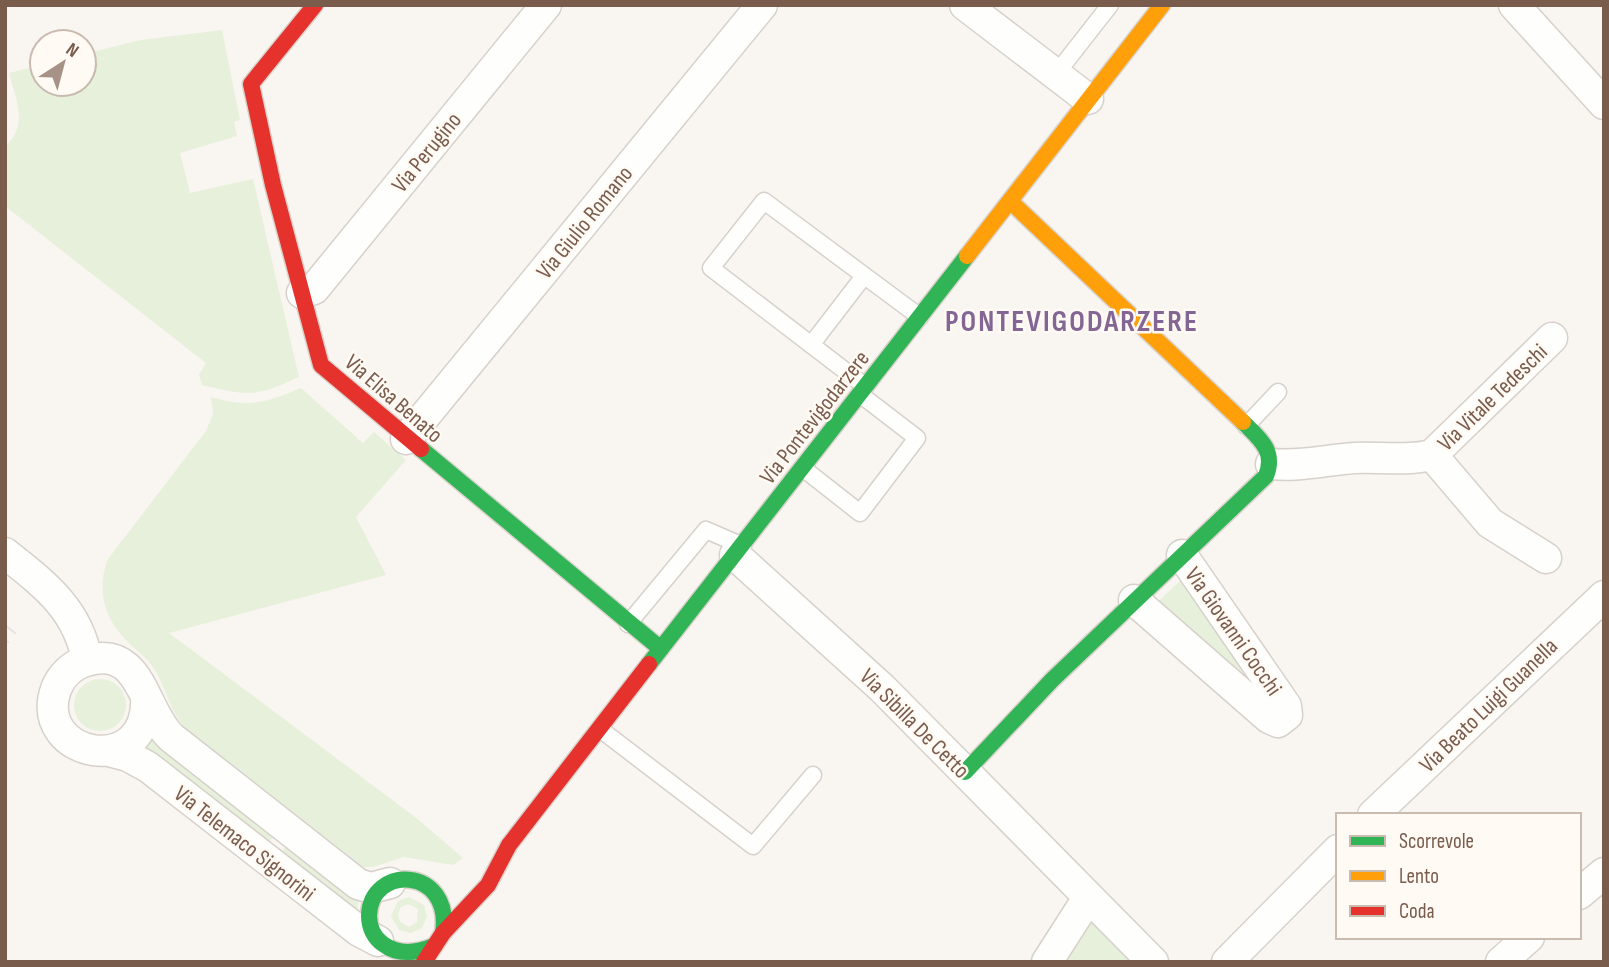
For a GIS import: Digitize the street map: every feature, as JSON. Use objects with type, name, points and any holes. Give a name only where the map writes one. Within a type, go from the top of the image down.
[{"type":"street","name":"Via Elisa Benato","points":[[315,5],[251,84],[321,365],[406,439],[661,649]]},
{"type":"street","name":"Via Perugino","points":[[302,293],[314,289],[546,5]]},
{"type":"street","name":"Via Giulio Romano","points":[[406,439],[762,5]]},
{"type":"street","points":[[965,5],[1088,99]]},
{"type":"street","name":"Via Pontevigodarzere","points":[[424,962],[439,939],[488,885],[502,855],[1162,5]]},
{"type":"street","points":[[1514,5],[1602,99]]},
{"type":"street","points":[[1010,201],[1266,444],[1271,464]]},
{"type":"street","name":"Via Vitale Tedeschi","points":[[1271,464],[1289,466],[1356,458],[1415,459],[1432,455],[1552,338]]},
{"type":"street","name":"Via Vitale Tedeschi","points":[[1432,455],[1490,523],[1546,558]]},
{"type":"street","name":"Via Giovanni Cocchi","points":[[965,772],[1134,600],[1266,476],[1271,464]]},
{"type":"street","name":"Via Sibilla De Cetto","points":[[739,551],[882,688],[1153,962]]},
{"type":"street","points":[[5,554],[56,594],[74,618],[87,660]]},
{"type":"street","name":"Via Giovanni Cocchi","points":[[1134,600],[1269,718],[1278,722],[1284,721],[1287,715],[1286,706],[1182,555]]},
{"type":"street","name":"Via Beato Luigi Guanella","points":[[1375,813],[1604,596]]},
{"type":"street","name":"Via Telemaco Signorini","points":[[384,950],[148,767],[128,756],[78,747],[62,732],[54,713],[58,684],[70,669],[87,660],[106,659],[125,665],[139,679],[155,719],[172,738],[353,880],[371,888],[390,883]]},
{"type":"street","points":[[109,751],[128,743],[142,727],[146,696]]},
{"type":"street","points":[[1227,962],[1336,852]]},
{"type":"street","name":"Via Pontevigodarzere","points":[[481,868],[502,855]]},
{"type":"street","points":[[1581,892],[1604,873]]},
{"type":"street","points":[[428,884],[443,902],[447,917],[439,939],[421,954],[405,956],[384,950],[369,914],[376,896],[390,883],[413,879],[428,884],[450,885]]},
{"type":"street","points":[[1047,962],[1088,898]]},
{"type":"street","points":[[1501,962],[1527,939]]},
{"type":"lane","points":[[1056,74],[1110,5]]},
{"type":"lane","points":[[804,469],[860,513],[917,438],[811,345],[711,268],[764,201],[920,317]]},
{"type":"lane","points":[[811,345],[864,276]]},
{"type":"lane","points":[[1246,426],[1278,392]]},
{"type":"lane","points":[[628,624],[706,530],[739,551]]},
{"type":"lane","points":[[600,729],[753,846],[813,775]]},
{"type":"green space","points":[[222,30],[240,120],[234,122],[237,136],[180,153],[190,193],[253,179],[299,377],[251,393],[202,385],[199,375],[206,363],[5,206],[5,146],[17,130],[19,121],[9,73],[28,68],[28,98],[98,98],[98,51],[141,40]]},
{"type":"green space","points":[[301,388],[363,443],[374,432],[406,460],[356,517],[386,575],[169,633],[415,817],[463,858],[453,865],[404,857],[373,867],[363,867],[187,730],[176,715],[159,677],[113,624],[104,604],[103,582],[108,559],[206,431],[213,414],[211,397],[236,402],[257,402]]},
{"type":"green space","points":[[1184,577],[1254,677],[1248,683],[1158,602]]},
{"type":"green space","points":[[100,679],[110,681],[118,687],[124,695],[124,715],[118,723],[110,729],[100,731],[90,729],[82,723],[76,715],[74,705],[76,695],[82,687],[90,681]]},
{"type":"green space","points":[[154,732],[279,830],[264,848],[139,751]]},
{"type":"green space","points":[[291,840],[360,894],[356,916],[277,858]]},
{"type":"green space","points":[[409,897],[424,905],[427,917],[422,928],[411,933],[399,930],[391,916],[398,901]],"holes":[[[408,904],[418,909],[417,922],[409,927],[400,922],[398,914],[401,907]]]},
{"type":"green space","points":[[1091,922],[1099,925],[1135,962],[1062,962],[1085,926]]},
{"type":"tram line","points":[[5,625],[15,633]]},
{"type":"traffic: fast","points":[[649,664],[967,256]]},
{"type":"traffic: fast","points":[[965,772],[1052,680],[1266,476],[1269,467],[1268,452],[1243,422]]},
{"type":"traffic: fast","points":[[421,449],[661,649]]},
{"type":"traffic: fast","points":[[434,946],[408,952],[389,948],[380,942],[370,924],[373,899],[382,887],[395,881],[410,880],[424,884],[436,895],[443,911],[443,933]]},
{"type":"traffic: slow","points":[[967,256],[1162,5]]},
{"type":"traffic: slow","points":[[1010,201],[1243,422]]},
{"type":"traffic: jam","points":[[315,5],[251,84],[273,185],[321,365],[421,449]]},
{"type":"traffic: jam","points":[[424,962],[443,933],[488,885],[509,845],[649,664]]},
{"type":"district","name":"PONTEVIGODARZERE","points":[[1072,321]]}]
